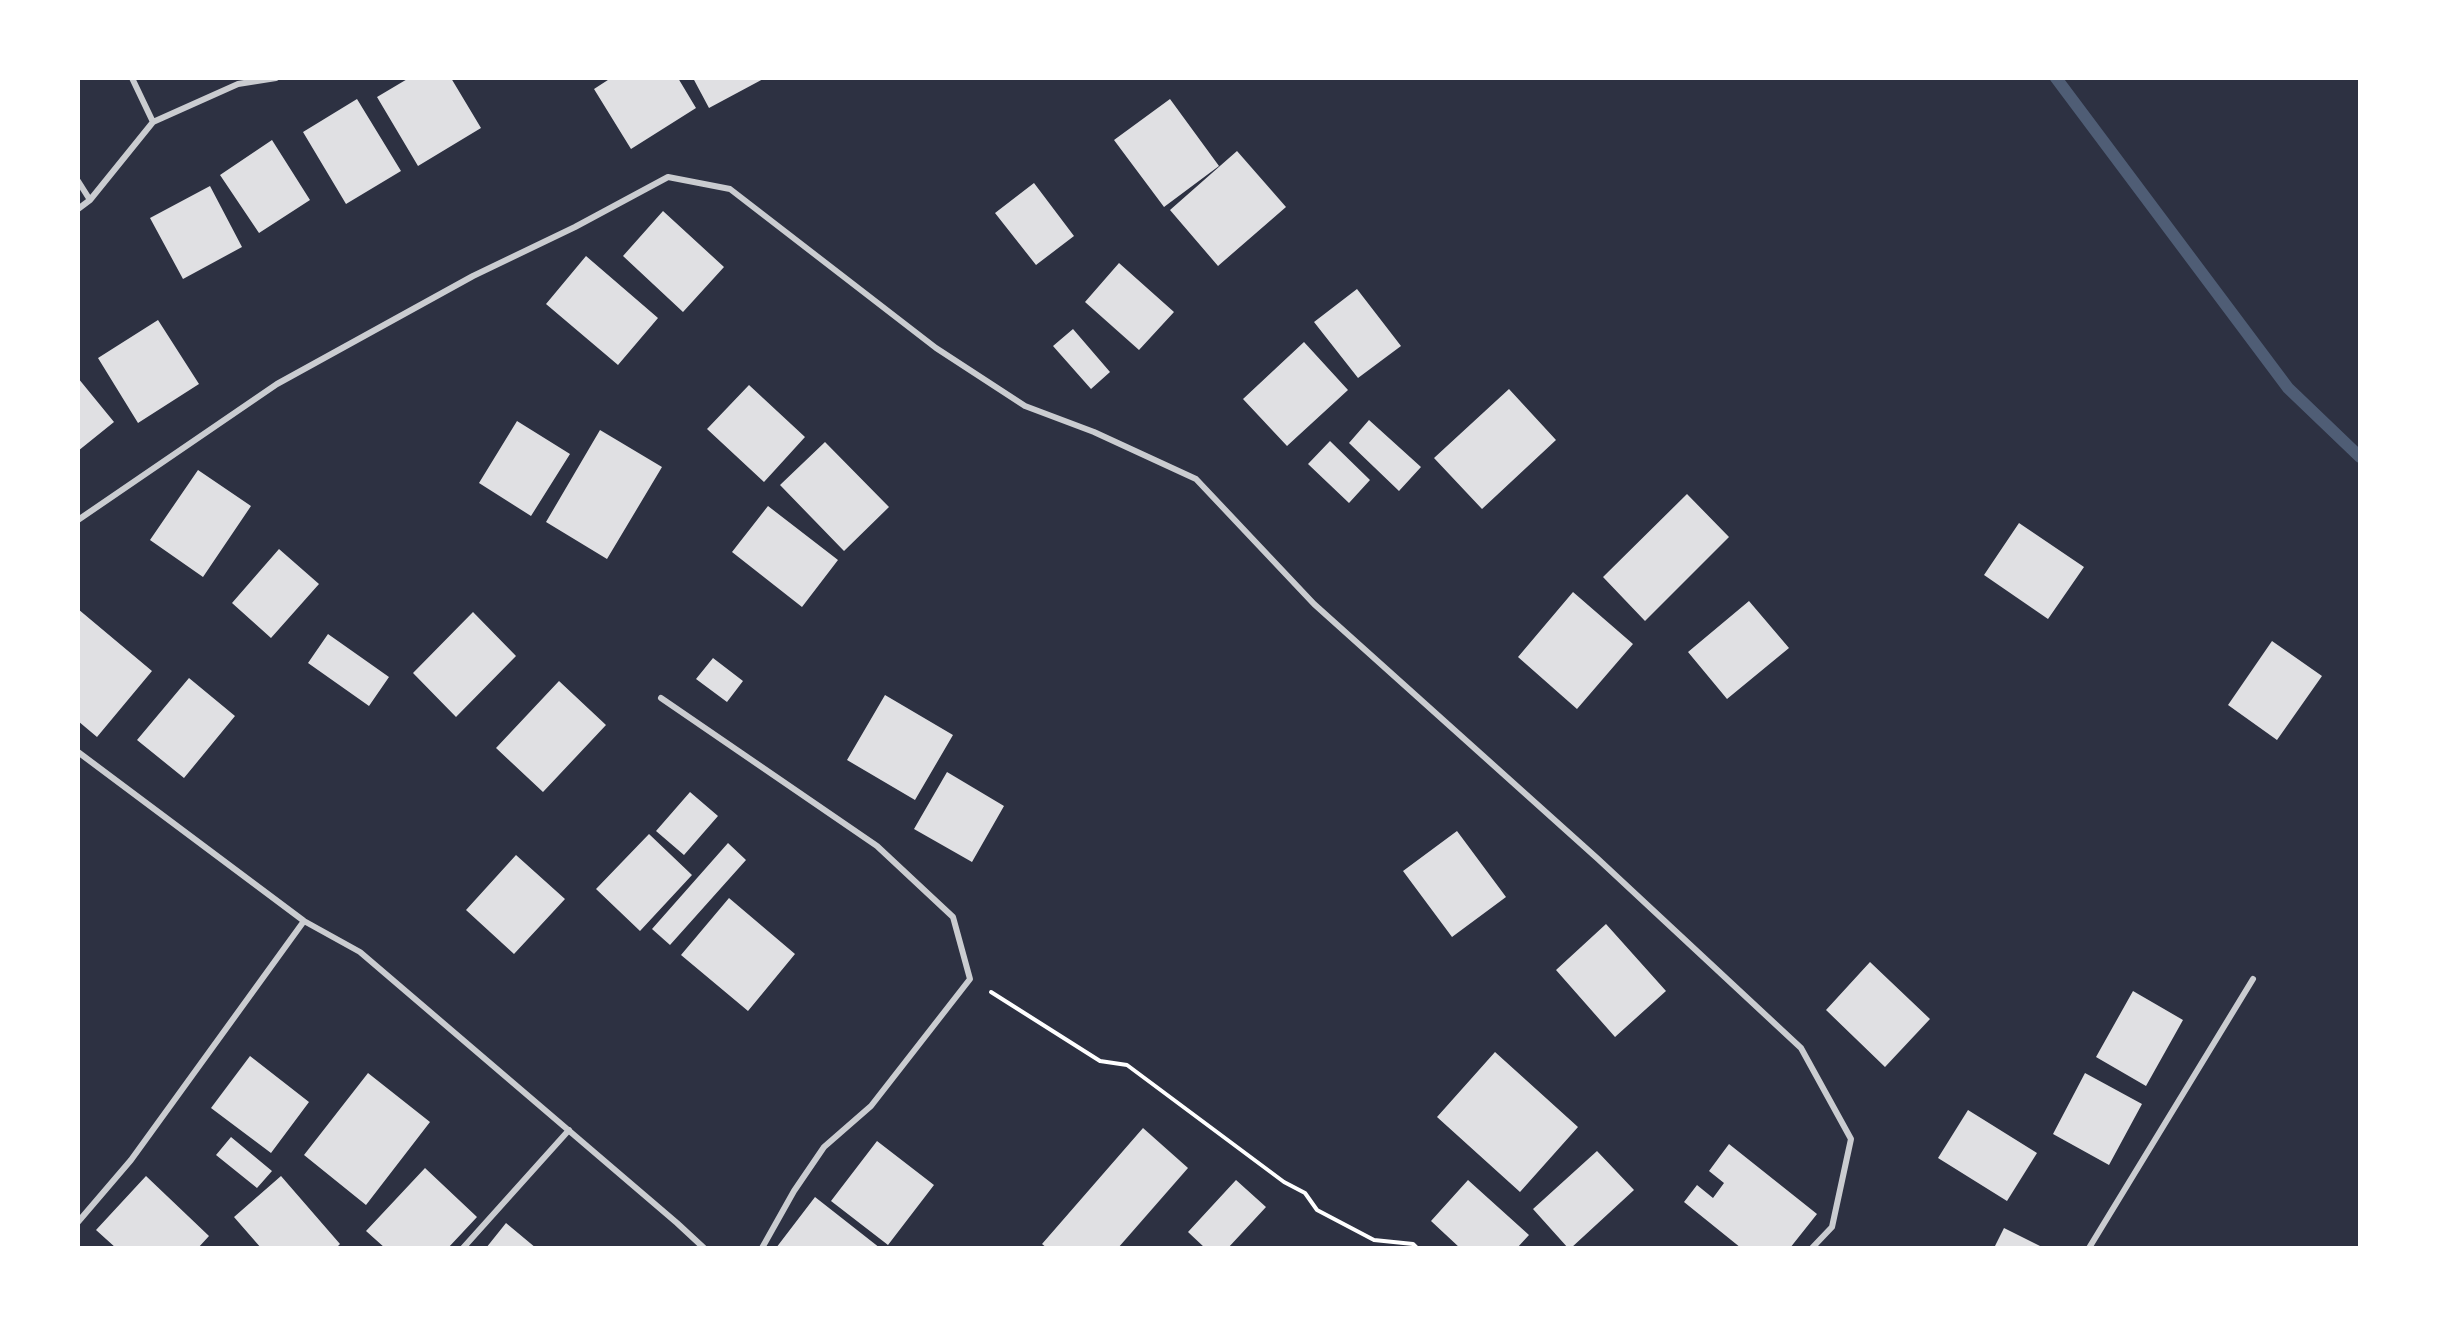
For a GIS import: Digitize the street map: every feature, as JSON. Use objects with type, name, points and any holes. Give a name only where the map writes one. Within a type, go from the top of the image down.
[{"type":"street","points":[[132,78],[153,123]]},
{"type":"street","points":[[78,209],[90,200],[153,123],[238,84],[276,78]]},
{"type":"street","points":[[78,520],[277,384],[473,276],[575,227],[668,177],[730,189],[936,348],[1025,406],[1094,432],[1196,479],[1314,604],[1598,859],[1801,1048],[1851,1139],[1832,1227],[1812,1248]]},
{"type":"street","points":[[78,181],[90,200]]},
{"type":"street","points":[[661,698],[877,846],[953,917],[970,979],[871,1106],[824,1147],[794,1191],[762,1248]]},
{"type":"street","points":[[78,752],[304,921],[360,952],[704,1248]]},
{"type":"street","points":[[78,1222],[131,1160],[304,921]]},
{"type":"street","points":[[2089,1248],[2253,979]]},
{"type":"street","points":[[463,1248],[569,1130]]},
{"type":"path","points":[[970,979],[1100,1061],[1127,1065],[1284,1182],[1305,1193],[1317,1210],[1374,1240],[1413,1244],[1417,1248]]},
{"type":"building","points":[[409,78],[451,78],[481,128],[418,166],[377,97]]},
{"type":"building","points":[[611,78],[678,78],[696,108],[631,149],[594,89]]},
{"type":"building","points":[[693,78],[765,78],[709,108]]},
{"type":"building","points":[[357,99],[401,171],[346,204],[303,132]]},
{"type":"building","points":[[1170,99],[1219,166],[1164,207],[1114,140]]},
{"type":"building","points":[[272,140],[310,200],[259,233],[220,175]]},
{"type":"building","points":[[1237,151],[1286,207],[1218,266],[1170,210]]},
{"type":"building","points":[[1034,183],[1074,236],[1036,265],[995,213]]},
{"type":"building","points":[[210,186],[242,247],[183,279],[150,218]]},
{"type":"building","points":[[663,211],[724,267],[683,312],[623,256]]},
{"type":"building","points":[[586,256],[658,318],[618,365],[546,304]]},
{"type":"building","points":[[1119,263],[1174,312],[1139,350],[1085,302]]},
{"type":"building","points":[[1357,289],[1401,346],[1358,378],[1314,322]]},
{"type":"building","points":[[158,320],[199,384],[138,423],[98,358]]},
{"type":"building","points":[[1073,329],[1110,372],[1091,389],[1053,346]]},
{"type":"building","points":[[1304,342],[1348,390],[1287,446],[1243,399]]},
{"type":"building","points":[[78,378],[114,422],[78,451]]},
{"type":"building","points":[[749,385],[805,437],[764,482],[707,429]]},
{"type":"building","points":[[1509,389],[1556,440],[1482,509],[1434,458]]},
{"type":"building","points":[[1369,420],[1421,467],[1399,491],[1349,443]]},
{"type":"building","points":[[517,421],[570,454],[531,516],[479,483]]},
{"type":"building","points":[[600,430],[662,467],[607,559],[546,522]]},
{"type":"building","points":[[1330,441],[1370,480],[1349,503],[1308,464]]},
{"type":"building","points":[[825,442],[889,507],[844,551],[780,485]]},
{"type":"building","points":[[198,470],[251,506],[203,577],[150,540]]},
{"type":"building","points":[[1687,494],[1729,537],[1645,621],[1603,577]]},
{"type":"building","points":[[768,506],[838,560],[802,607],[732,552]]},
{"type":"building","points":[[2019,523],[2084,567],[2048,619],[1984,575]]},
{"type":"building","points":[[279,549],[319,584],[271,638],[232,603]]},
{"type":"building","points":[[1573,592],[1633,644],[1577,709],[1518,657]]},
{"type":"building","points":[[1749,601],[1789,648],[1727,699],[1688,652]]},
{"type":"building","points":[[78,609],[152,671],[97,737],[78,721]]},
{"type":"building","points":[[473,612],[516,656],[456,717],[413,673]]},
{"type":"building","points":[[328,634],[389,677],[369,706],[308,663]]},
{"type":"building","points":[[2272,641],[2322,676],[2277,740],[2228,705]]},
{"type":"building","points":[[713,658],[743,681],[727,702],[696,679]]},
{"type":"building","points":[[189,678],[235,716],[184,778],[137,740]]},
{"type":"building","points":[[559,681],[606,725],[543,792],[496,748]]},
{"type":"building","points":[[885,695],[953,735],[915,800],[847,760]]},
{"type":"building","points":[[947,772],[1004,806],[972,862],[914,829]]},
{"type":"building","points":[[690,792],[718,816],[684,855],[656,831]]},
{"type":"building","points":[[1457,831],[1506,897],[1452,937],[1403,871]]},
{"type":"building","points":[[649,834],[692,875],[640,931],[596,889]]},
{"type":"building","points":[[728,843],[746,860],[670,945],[652,929]]},
{"type":"building","points":[[516,855],[565,899],[514,954],[466,910]]},
{"type":"building","points":[[729,898],[795,954],[748,1011],[681,955]]},
{"type":"building","points":[[1606,924],[1666,991],[1615,1037],[1556,970]]},
{"type":"building","points":[[1870,962],[1930,1019],[1885,1067],[1826,1010]]},
{"type":"building","points":[[2133,991],[2183,1020],[2146,1086],[2096,1057]]},
{"type":"building","points":[[1495,1052],[1578,1127],[1520,1192],[1437,1117]]},
{"type":"building","points":[[250,1056],[309,1102],[271,1153],[211,1108]]},
{"type":"building","points":[[368,1073],[430,1122],[366,1205],[304,1155]]},
{"type":"building","points":[[2085,1073],[2142,1104],[2109,1165],[2053,1134]]},
{"type":"building","points":[[1968,1110],[2037,1153],[2007,1201],[1938,1158]]},
{"type":"building","points":[[1143,1128],[1188,1168],[1118,1248],[1047,1248],[1042,1244]]},
{"type":"building","points":[[231,1137],[272,1171],[257,1188],[216,1155]]},
{"type":"building","points":[[877,1141],[934,1185],[888,1245],[831,1201]]},
{"type":"building","points":[[1729,1144],[1817,1214],[1790,1248],[1741,1248],[1684,1202],[1697,1185],[1713,1198],[1724,1183],[1709,1171]]},
{"type":"building","points":[[1597,1151],[1634,1190],[1571,1248],[1568,1248],[1533,1209]]},
{"type":"building","points":[[425,1168],[477,1217],[448,1248],[385,1248],[366,1231]]},
{"type":"building","points":[[146,1176],[209,1236],[198,1248],[116,1248],[96,1230]]},
{"type":"building","points":[[281,1176],[340,1244],[336,1248],[261,1248],[234,1217]]},
{"type":"building","points":[[1236,1180],[1266,1207],[1228,1248],[1205,1248],[1188,1232]]},
{"type":"building","points":[[1468,1180],[1529,1235],[1517,1248],[1460,1248],[1431,1221]]},
{"type":"building","points":[[815,1197],[880,1248],[776,1248]]},
{"type":"building","points":[[506,1223],[536,1248],[486,1248]]},
{"type":"building","points":[[2004,1228],[2044,1248],[1994,1248]]},
{"type":"waterway","points":[[2056,78],[2288,388],[2360,457]]}]
